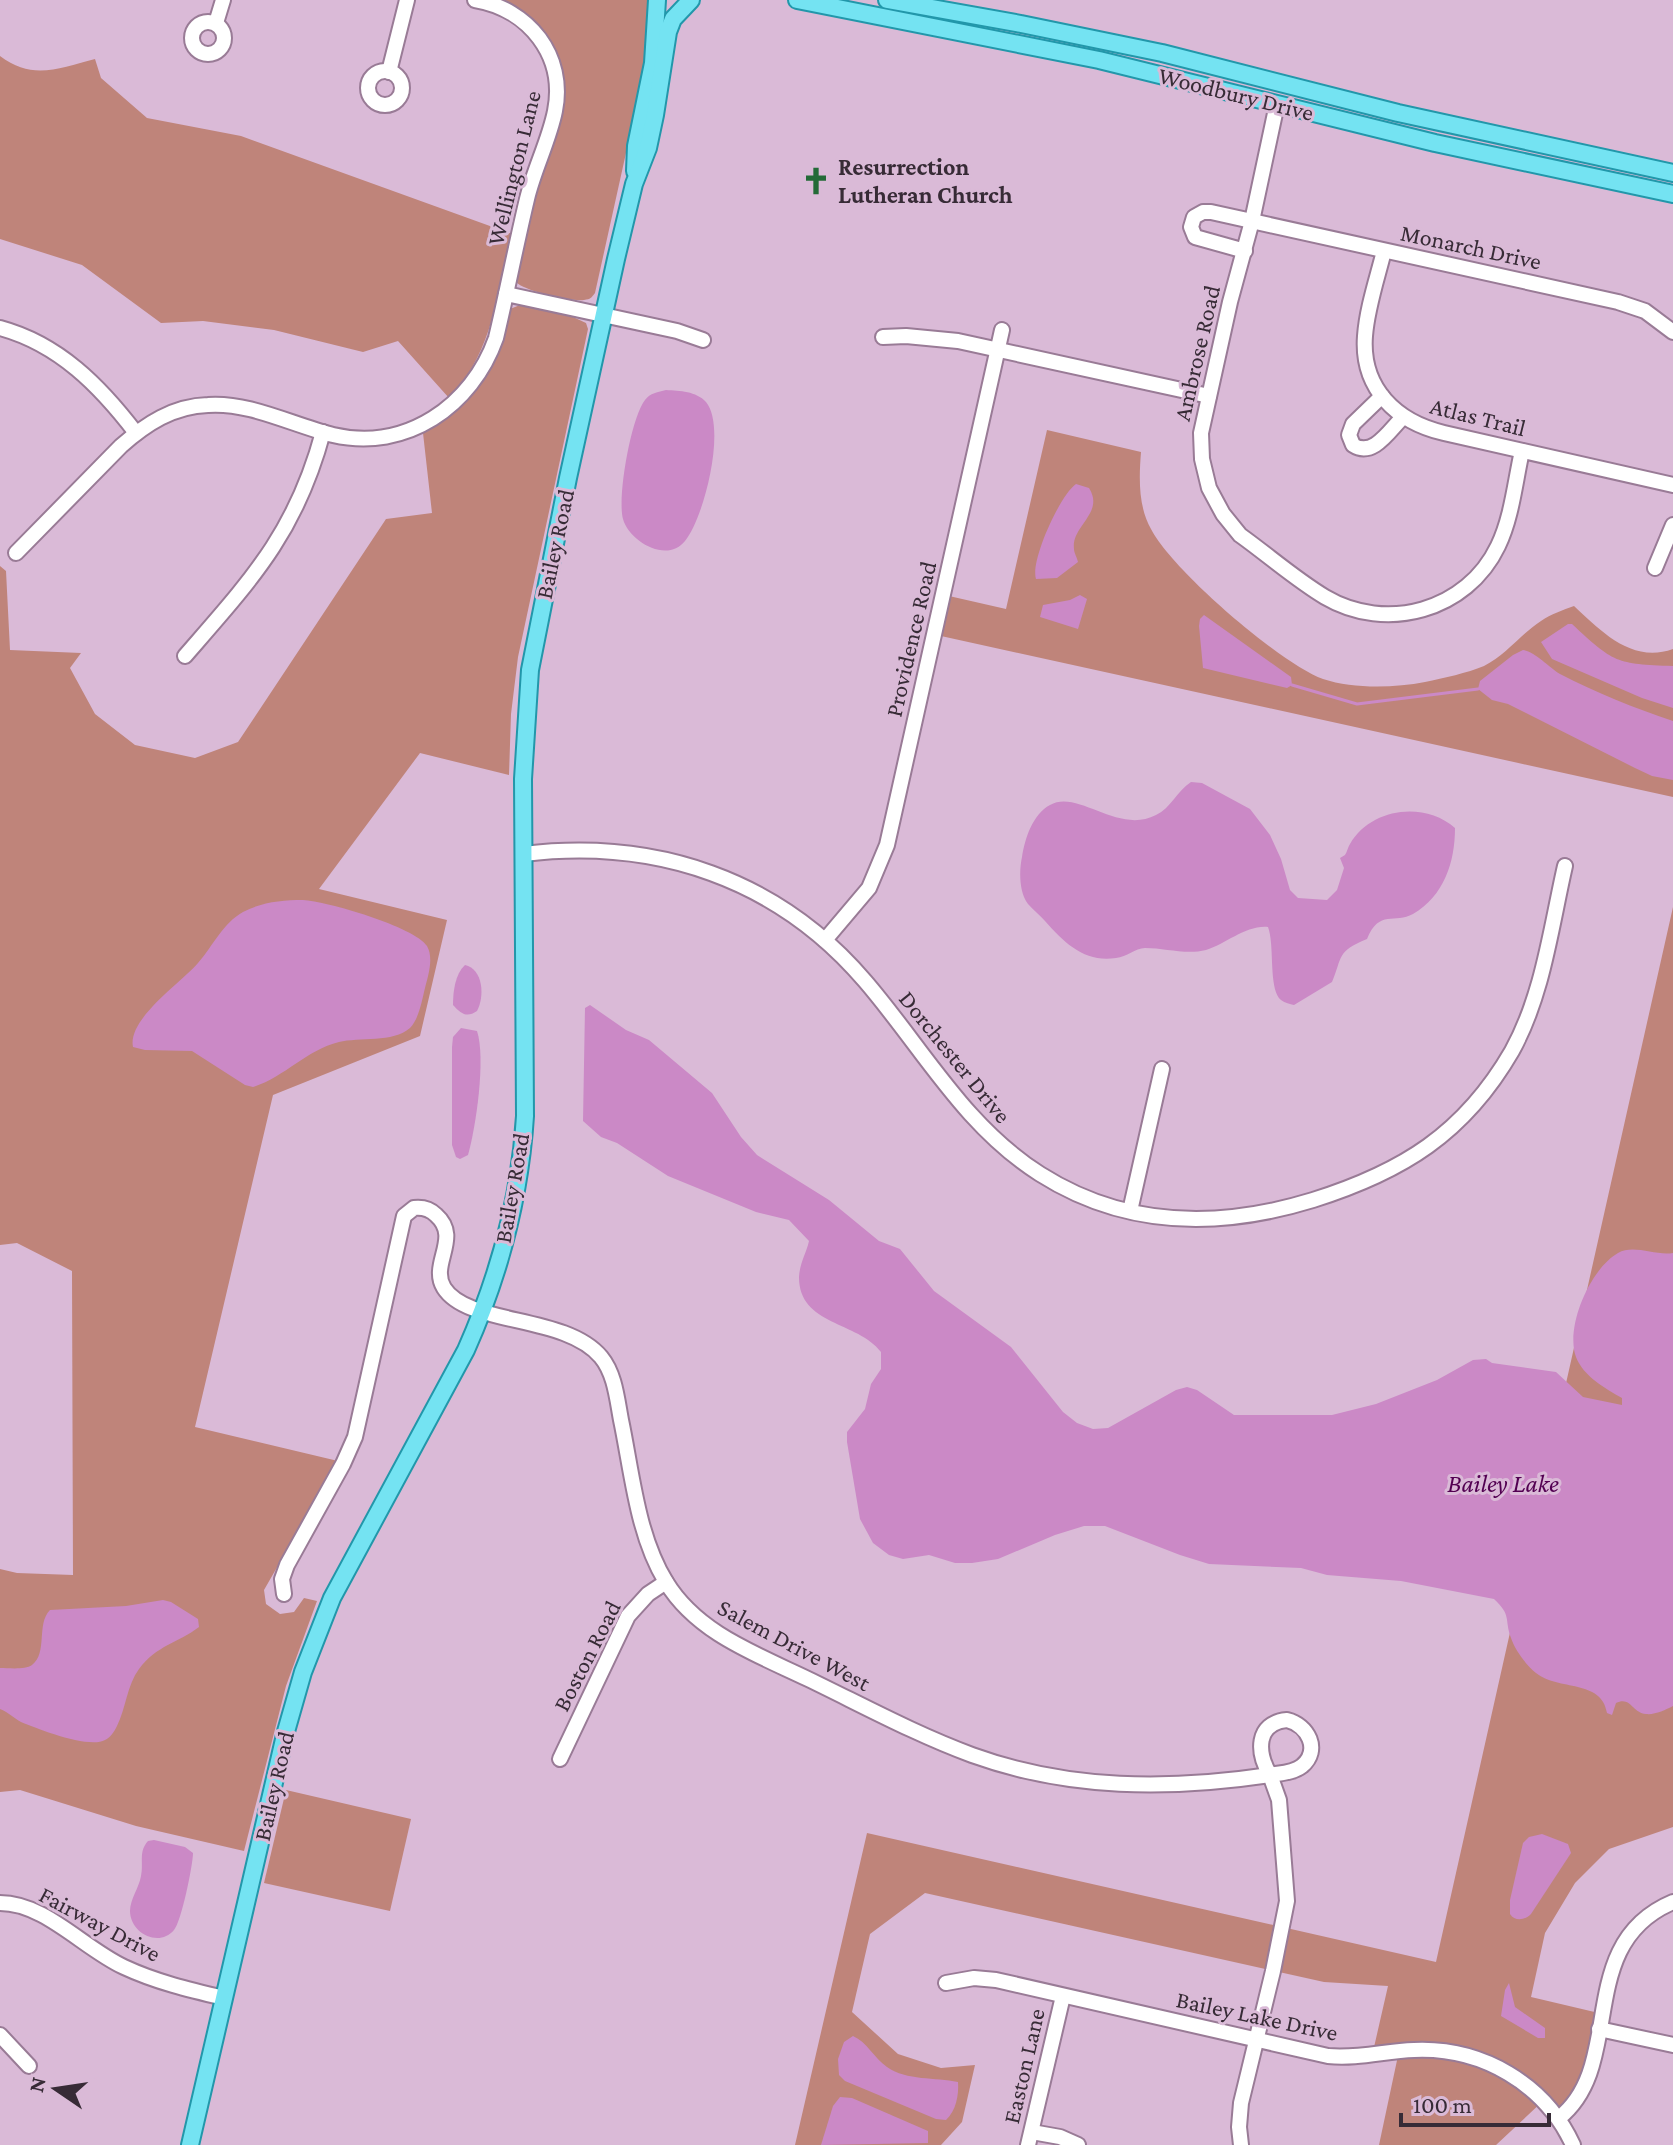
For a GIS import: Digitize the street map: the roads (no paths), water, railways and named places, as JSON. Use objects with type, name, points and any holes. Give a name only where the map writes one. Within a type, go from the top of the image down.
[{"type":"main road","name":"Bailey Road","points":[[634,184],[636,146],[653,63],[657,0]]},
{"type":"main road","name":"Bailey Road","points":[[190,2145],[285,1735],[310,1652],[340,1582],[456,1371],[483,1311],[508,1229],[524,1127],[523,755],[530,670],[604,315],[634,184],[648,148],[668,32],[673,19],[691,0]]},
{"type":"main road","name":"Woodbury Drive","points":[[797,0],[1074,54],[1486,154],[1673,194]]},
{"type":"main road","name":"Woodbury Drive","points":[[887,0],[1035,26],[1162,53],[1398,113],[1673,173]]},
{"type":"street","points":[[216,23],[223,0]]},
{"type":"street","points":[[389,72],[407,0]]},
{"type":"street","name":"Wellington Lane","points":[[16,553],[89,476],[136,433],[169,413],[211,404],[237,407],[355,438],[386,436],[413,429],[441,415],[466,391],[490,356],[533,175],[556,109],[557,80],[549,50],[528,24],[500,7],[475,0]]},
{"type":"street","name":"Ambrose Road","points":[[1277,104],[1201,433],[1202,459],[1215,501],[1230,523],[1240,535],[1324,596],[1344,606],[1369,613],[1397,615],[1426,609],[1455,596],[1479,576],[1489,562],[1505,529],[1522,451]]},
{"type":"street","name":"Monarch Drive","points":[[1245,251],[1200,240],[1192,233],[1192,221],[1198,214],[1207,211],[1632,306],[1655,317],[1673,332]]},
{"type":"street","name":"Atlas Trail","points":[[1384,251],[1367,324],[1365,348],[1371,375],[1382,396],[1403,417],[1428,429],[1673,485]]},
{"type":"street","points":[[506,294],[683,332],[703,340]]},
{"type":"street","points":[[0,328],[26,337],[75,366],[113,403],[136,433]]},
{"type":"street","name":"Providence Road","points":[[825,940],[869,888],[887,845],[1002,330]]},
{"type":"street","points":[[883,337],[937,338],[1209,396]]},
{"type":"street","points":[[1382,396],[1353,424],[1349,435],[1353,445],[1361,450],[1371,449],[1403,417]]},
{"type":"street","points":[[185,656],[272,551],[299,501],[323,432]]},
{"type":"street","points":[[1655,568],[1673,525]]},
{"type":"street","name":"Dorchester Drive","points":[[524,854],[612,851],[652,856],[712,873],[760,894],[825,940],[866,981],[959,1101],[992,1139],[1020,1161],[1061,1186],[1098,1202],[1155,1217],[1200,1221],[1265,1213],[1379,1176],[1408,1160],[1443,1134],[1475,1103],[1513,1049],[1538,988],[1565,866]]},
{"type":"street","points":[[1130,1211],[1162,1069]]},
{"type":"street","name":"Salem Drive West","points":[[284,1594],[282,1584],[285,1570],[355,1437],[403,1219],[409,1210],[418,1207],[435,1214],[446,1230],[447,1245],[440,1274],[445,1289],[459,1302],[576,1337],[592,1348],[605,1363],[614,1387],[649,1548],[666,1582],[697,1619],[726,1639],[928,1737],[975,1756],[1054,1777],[1137,1786],[1206,1783],[1270,1775],[1279,1800],[1288,1892],[1281,1938],[1255,2039]]},
{"type":"street","name":"Boston Road","points":[[560,1759],[628,1616],[648,1594],[666,1582]]},
{"type":"street","points":[[1559,2118],[1573,2107],[1585,2088],[1614,1966],[1623,1943],[1646,1916],[1673,1902]]},
{"type":"street","name":"Fairway Drive","points":[[0,1903],[50,1918],[90,1948],[143,1976],[224,1998]]},
{"type":"street","name":"Bailey Lake Drive","points":[[946,1983],[980,1978],[1338,2057],[1364,2057],[1424,2049],[1465,2056],[1489,2064],[1520,2081],[1544,2100],[1559,2118],[1573,2145]]},
{"type":"street","name":"Easton Lane","points":[[1030,2138],[1063,1996]]},
{"type":"street","points":[[1599,2029],[1673,2045]]},
{"type":"street","points":[[0,2035],[29,2066]]},
{"type":"street","points":[[1241,2145],[1240,2111],[1255,2039]]},
{"type":"street","points":[[1030,2138],[1060,2137],[1078,2145]]},
{"type":"water","points":[[666,390],[688,392],[706,402],[712,414],[714,451],[706,494],[692,529],[677,548],[659,550],[641,542],[627,527],[623,519],[622,494],[626,458],[640,409],[649,396]]},
{"type":"water","points":[[1076,484],[1089,488],[1093,497],[1090,512],[1074,541],[1078,562],[1057,578],[1036,579],[1037,558],[1048,529],[1062,501]]},
{"type":"water","points":[[1080,595],[1087,599],[1078,629],[1040,617],[1043,605]]},
{"type":"water","points":[[1204,615],[1291,677],[1292,685],[1287,688],[1203,668],[1199,626]]},
{"type":"water","points":[[1568,624],[1617,659],[1673,666],[1673,708],[1552,659],[1541,642]]},
{"type":"water","points":[[1523,650],[1588,688],[1673,721],[1673,780],[1652,776],[1508,704],[1492,700],[1478,689],[1480,681]]},
{"type":"water","points":[[1191,782],[1202,783],[1250,809],[1270,835],[1290,890],[1298,898],[1327,900],[1337,890],[1344,868],[1340,858],[1359,832],[1384,816],[1399,812],[1428,814],[1455,828],[1453,853],[1446,877],[1424,907],[1406,917],[1377,924],[1367,939],[1345,951],[1332,982],[1294,1005],[1283,1001],[1274,986],[1268,927],[1244,932],[1206,950],[1183,952],[1145,948],[1105,959],[1086,955],[1068,944],[1028,904],[1021,888],[1021,863],[1031,827],[1044,809],[1061,802],[1073,803],[1127,820],[1142,820],[1161,812]]},
{"type":"water","points":[[303,900],[389,923],[427,946],[429,973],[418,1015],[410,1028],[395,1036],[327,1046],[253,1087],[192,1051],[133,1047],[133,1036],[147,1013],[198,963],[236,917],[265,904]]},
{"type":"water","points":[[465,965],[476,972],[481,984],[480,1005],[477,1011],[467,1015],[453,1005],[457,978]]},
{"type":"water","name":"Bailey Lake","points":[[590,1005],[626,1030],[649,1040],[712,1093],[757,1155],[829,1200],[879,1241],[900,1249],[934,1291],[1011,1347],[1063,1412],[1077,1423],[1093,1429],[1108,1428],[1176,1390],[1187,1387],[1197,1390],[1234,1415],[1332,1415],[1376,1404],[1437,1380],[1473,1360],[1486,1359],[1492,1363],[1556,1372],[1583,1397],[1622,1405],[1622,1398],[1596,1381],[1576,1357],[1574,1330],[1582,1300],[1598,1272],[1618,1253],[1638,1250],[1673,1253],[1673,1706],[1646,1714],[1621,1701],[1616,1703],[1612,1715],[1607,1713],[1597,1695],[1545,1678],[1532,1670],[1515,1647],[1505,1614],[1494,1599],[1401,1581],[1327,1575],[1301,1568],[1209,1564],[1105,1526],[1084,1526],[998,1559],[972,1563],[955,1563],[929,1555],[903,1559],[889,1555],[873,1543],[860,1519],[847,1442],[847,1432],[865,1409],[871,1384],[881,1369],[881,1352],[871,1342],[819,1314],[809,1305],[802,1293],[799,1277],[809,1241],[789,1220],[756,1212],[668,1176],[617,1143],[601,1137],[583,1121],[585,1008]]},
{"type":"water","points":[[461,1028],[477,1031],[481,1058],[471,1143],[468,1155],[460,1159],[456,1157],[452,1145],[452,1047],[453,1037]]},
{"type":"water","points":[[163,1600],[198,1619],[199,1627],[160,1649],[139,1669],[117,1726],[107,1739],[88,1742],[63,1737],[21,1722],[0,1709],[0,1668],[25,1668],[37,1660],[44,1623],[50,1610],[126,1606]]},
{"type":"water","points":[[1542,1834],[1568,1844],[1571,1853],[1531,1914],[1517,1919],[1510,1914],[1510,1900],[1523,1843],[1529,1837]]},
{"type":"water","points":[[148,1841],[185,1847],[193,1853],[177,1925],[161,1938],[146,1936],[140,1931],[131,1919],[130,1911],[141,1876],[143,1849]]},
{"type":"water","points":[[1509,1983],[1515,2007],[1545,2028],[1545,2038],[1538,2038],[1501,2016]]},
{"type":"water","points":[[853,2036],[895,2071],[912,2077],[958,2082],[956,2102],[946,2120],[936,2119],[845,2081],[839,2075],[838,2059],[844,2042]]},
{"type":"water","points":[[840,2097],[852,2098],[928,2131],[928,2143],[821,2145],[833,2106]]},
{"type":"waterway","points":[[1292,685],[1357,704],[1478,689]]},
{"type":"place","name":"Resurrection Lutheran Church","points":[[816,181]]}]
